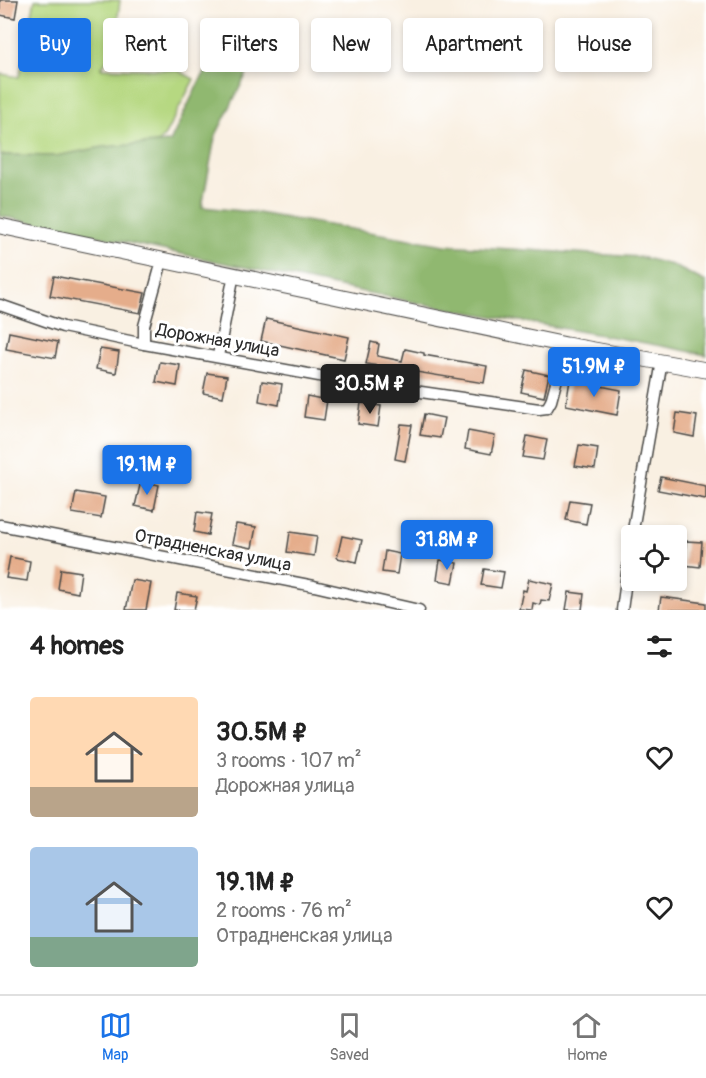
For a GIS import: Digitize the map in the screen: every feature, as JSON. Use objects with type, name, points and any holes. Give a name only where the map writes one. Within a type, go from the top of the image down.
[{"type":"street","points":[[0,226],[566,345],[706,370]]},
{"type":"street","points":[[144,344],[144,326],[162,261]]},
{"type":"street","points":[[218,356],[234,274]]},
{"type":"street","name":"Дорожная улица","points":[[0,305],[63,327],[144,344],[352,382],[539,409],[547,408],[551,400],[566,345]]},
{"type":"street","points":[[634,525],[662,361]]},
{"type":"street","name":"Отрадненская улица","points":[[0,525],[314,586],[419,610]]},
{"type":"street","points":[[622,610],[625,591]]},
{"type":"green space","points":[[35,0],[120,0],[118,18],[103,18],[103,65],[101,68],[103,72],[181,72],[194,79],[165,135],[158,143],[56,156],[0,155],[0,74],[19,77],[20,72],[91,72],[91,18],[31,18]]},
{"type":"green space","points":[[206,72],[248,72],[215,137],[202,207],[252,212],[445,245],[640,257],[672,265],[706,282],[706,355],[424,304],[0,216],[0,155],[56,156],[103,147],[170,142]]},
{"type":"building","points":[[0,0],[18,0],[15,18],[0,15]]},
{"type":"building","points":[[54,276],[145,293],[140,313],[50,296]]},
{"type":"building","points":[[266,319],[349,337],[344,359],[261,341]]},
{"type":"building","points":[[9,332],[58,342],[55,358],[6,349]]},
{"type":"building","points":[[371,342],[379,344],[377,356],[402,361],[405,349],[424,353],[424,355],[487,366],[484,383],[366,364]]},
{"type":"building","points":[[100,349],[119,352],[116,373],[96,369]]},
{"type":"building","points":[[160,362],[180,365],[177,386],[156,382]]},
{"type":"building","points":[[526,370],[549,375],[544,397],[521,392]]},
{"type":"building","points":[[207,373],[227,376],[223,397],[203,393]]},
{"type":"building","points":[[570,380],[621,390],[617,415],[566,405]]},
{"type":"building","points":[[262,381],[282,384],[279,405],[259,401]]},
{"type":"building","points":[[307,396],[327,400],[324,420],[304,417]]},
{"type":"building","points":[[361,403],[381,406],[378,427],[358,424]]},
{"type":"building","points":[[677,413],[697,416],[694,437],[674,433]]},
{"type":"building","points":[[424,414],[444,418],[440,438],[420,435]]},
{"type":"building","points":[[401,424],[412,425],[405,461],[395,459]]},
{"type":"building","points":[[468,431],[495,436],[491,454],[465,449]]},
{"type":"building","points":[[527,436],[547,440],[543,460],[523,457]]},
{"type":"building","points":[[579,445],[598,448],[595,469],[575,466]]},
{"type":"building","points":[[661,477],[706,486],[706,499],[658,490]]},
{"type":"building","points":[[141,481],[159,485],[154,510],[135,506]]},
{"type":"building","points":[[76,492],[105,497],[101,518],[72,513]]},
{"type":"building","points":[[570,500],[590,503],[586,524],[566,520]]},
{"type":"building","points":[[197,512],[212,514],[208,535],[194,532]]},
{"type":"building","points":[[236,524],[256,527],[252,548],[232,544]]},
{"type":"building","points":[[290,532],[317,536],[314,556],[287,552]]},
{"type":"building","points":[[342,536],[362,540],[357,562],[337,558]]},
{"type":"building","points":[[687,541],[702,542],[700,567],[687,565]]},
{"type":"building","points":[[385,551],[400,554],[397,574],[382,572]]},
{"type":"building","points":[[10,557],[30,561],[27,581],[6,578]]},
{"type":"building","points":[[440,560],[457,563],[453,583],[437,580]]},
{"type":"building","points":[[61,569],[81,572],[78,593],[58,589]]},
{"type":"building","points":[[484,569],[504,572],[501,588],[481,585]]},
{"type":"building","points":[[529,579],[553,584],[549,601],[541,600],[540,605],[533,603],[532,610],[519,609],[523,590],[526,591]]},
{"type":"building","points":[[132,580],[151,583],[146,610],[126,610]]},
{"type":"building","points":[[569,592],[584,594],[582,610],[566,610]]},
{"type":"building","points":[[177,593],[197,596],[194,610],[174,610]]},
{"type":"building","points":[[661,597],[706,603],[706,610],[659,610]]}]
